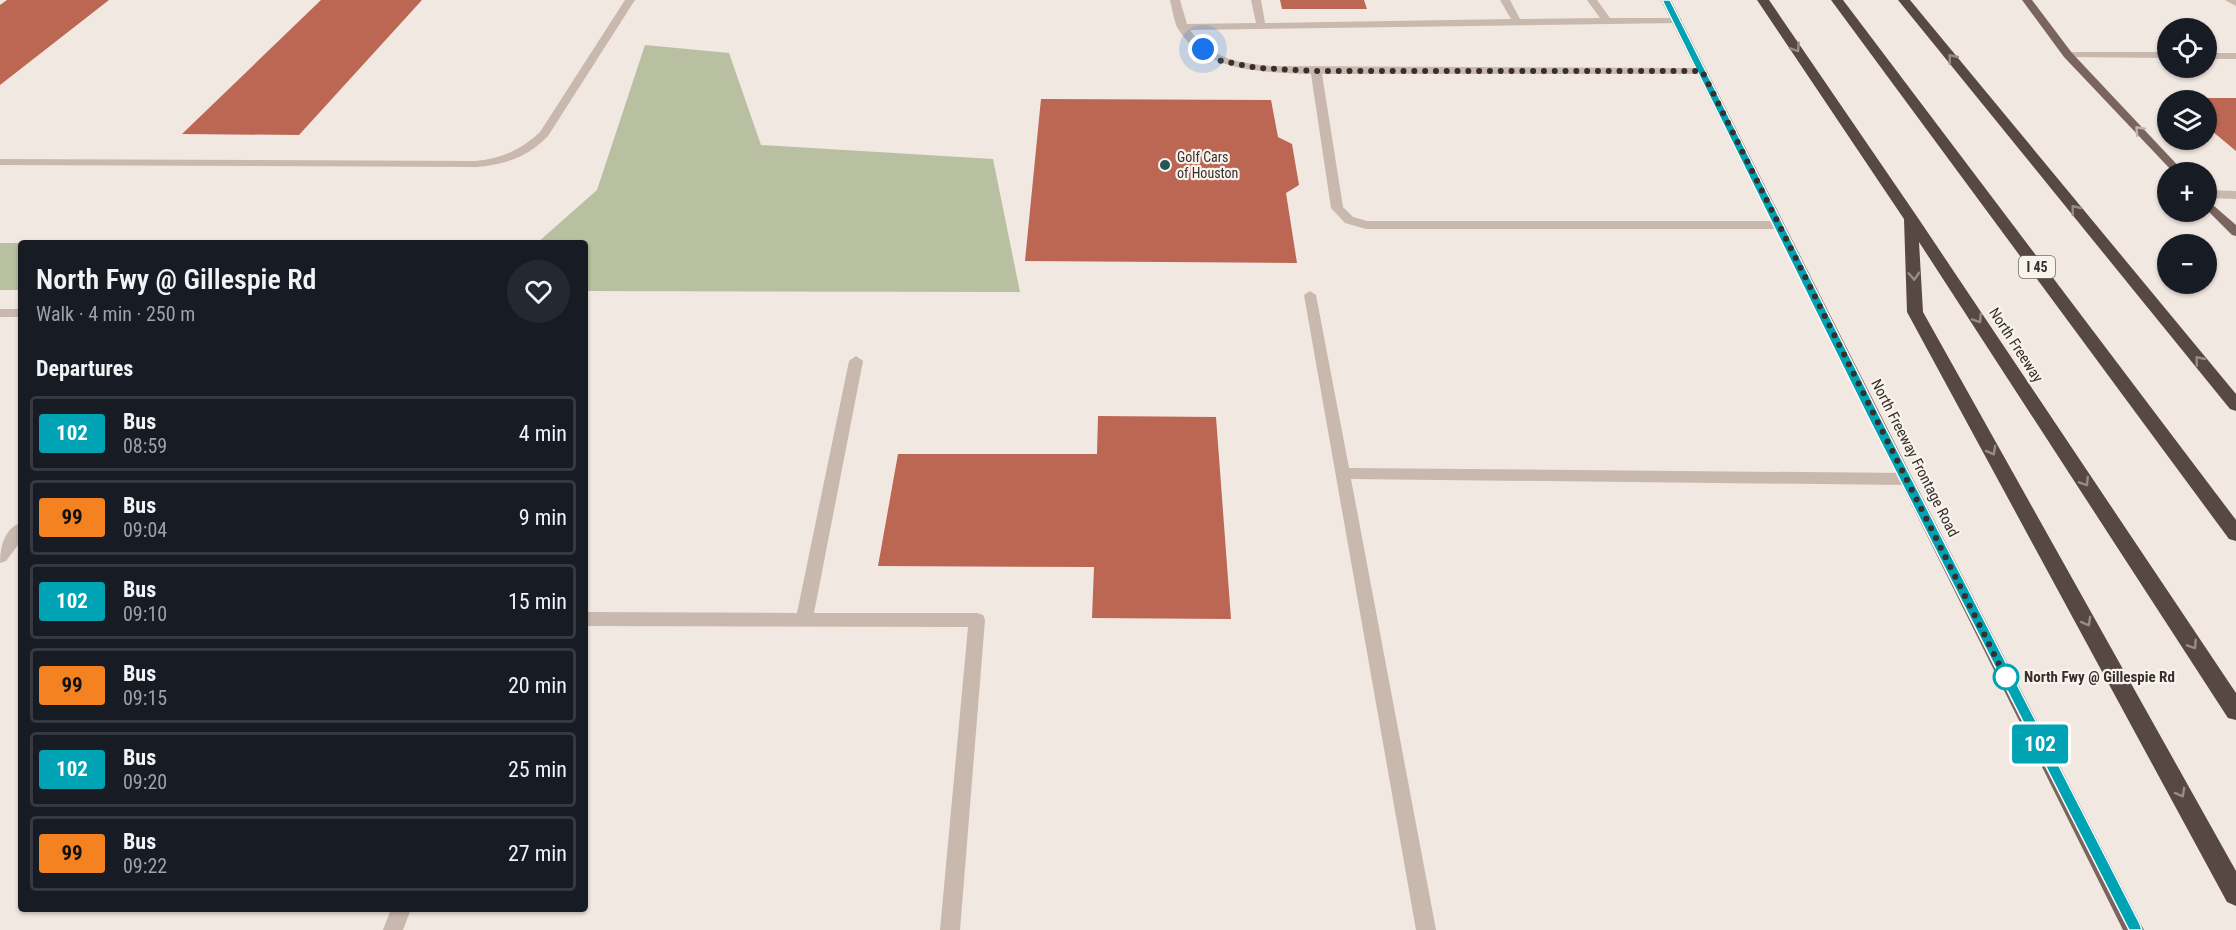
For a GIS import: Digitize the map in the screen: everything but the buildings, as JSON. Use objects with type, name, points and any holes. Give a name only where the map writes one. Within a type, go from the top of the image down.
[{"type":"highway","name":"North Freeway","points":[[1763,0],[1911,218],[2236,711]]},
{"type":"highway","name":"I 45","points":[[1837,0],[2236,534]]},
{"type":"highway","points":[[1904,0],[2236,405]]},
{"type":"highway","points":[[1911,218],[1915,312],[2236,894]]},
{"type":"main road","name":"North Freeway Frontage Road","points":[[1666,0],[1905,479],[2134,930]]},
{"type":"main road","points":[[2027,0],[2068,55],[2170,162]]},
{"type":"main road","points":[[2217,213],[2236,232]]},
{"type":"lane","points":[[0,162],[464,164],[497,162],[532,147],[544,134],[630,0]]},
{"type":"lane","points":[[1175,0],[1177,17],[1188,38],[1217,60],[1257,68],[1316,71],[1702,71]]},
{"type":"lane","points":[[1256,0],[1261,26]]},
{"type":"lane","points":[[1505,0],[1517,22]]},
{"type":"lane","points":[[1592,0],[1607,21]]},
{"type":"lane","points":[[2230,0],[2236,3]]},
{"type":"lane","points":[[1182,27],[1677,20]]},
{"type":"lane","points":[[2068,55],[2157,56]]},
{"type":"lane","points":[[2217,56],[2236,56]]},
{"type":"lane","points":[[1316,71],[1337,208],[1348,220],[1366,225],[1778,225]]},
{"type":"lane","points":[[2217,194],[2236,195]]},
{"type":"lane","points":[[1310,295],[1426,930]]},
{"type":"lane","points":[[0,313],[18,313]]},
{"type":"lane","points":[[804,619],[856,361]]},
{"type":"lane","points":[[1342,473],[1905,479]]},
{"type":"lane","points":[[0,556],[18,533]]},
{"type":"lane","points":[[588,619],[977,620],[950,930]]},
{"type":"lane","points":[[393,930],[400,912]]},
{"type":"green space","points":[[645,45],[729,53],[761,145],[993,159],[1020,292],[588,291],[588,240],[540,240],[597,190]]},
{"type":"green space","points":[[0,243],[18,243],[18,290],[0,290]]},
{"type":"bus line","name":"102","points":[[1666,0],[2134,930]]},
{"type":"place","name":"Golf Cars of Houston","points":[[1165,165]]},
{"type":"place","name":"North Fwy @ Gillespie Rd","points":[[2006,677]]},
{"type":"route","points":[[1203,49],[1217,60],[1257,68],[1316,71],[1702,71],[2009,684],[2006,677]]}]
